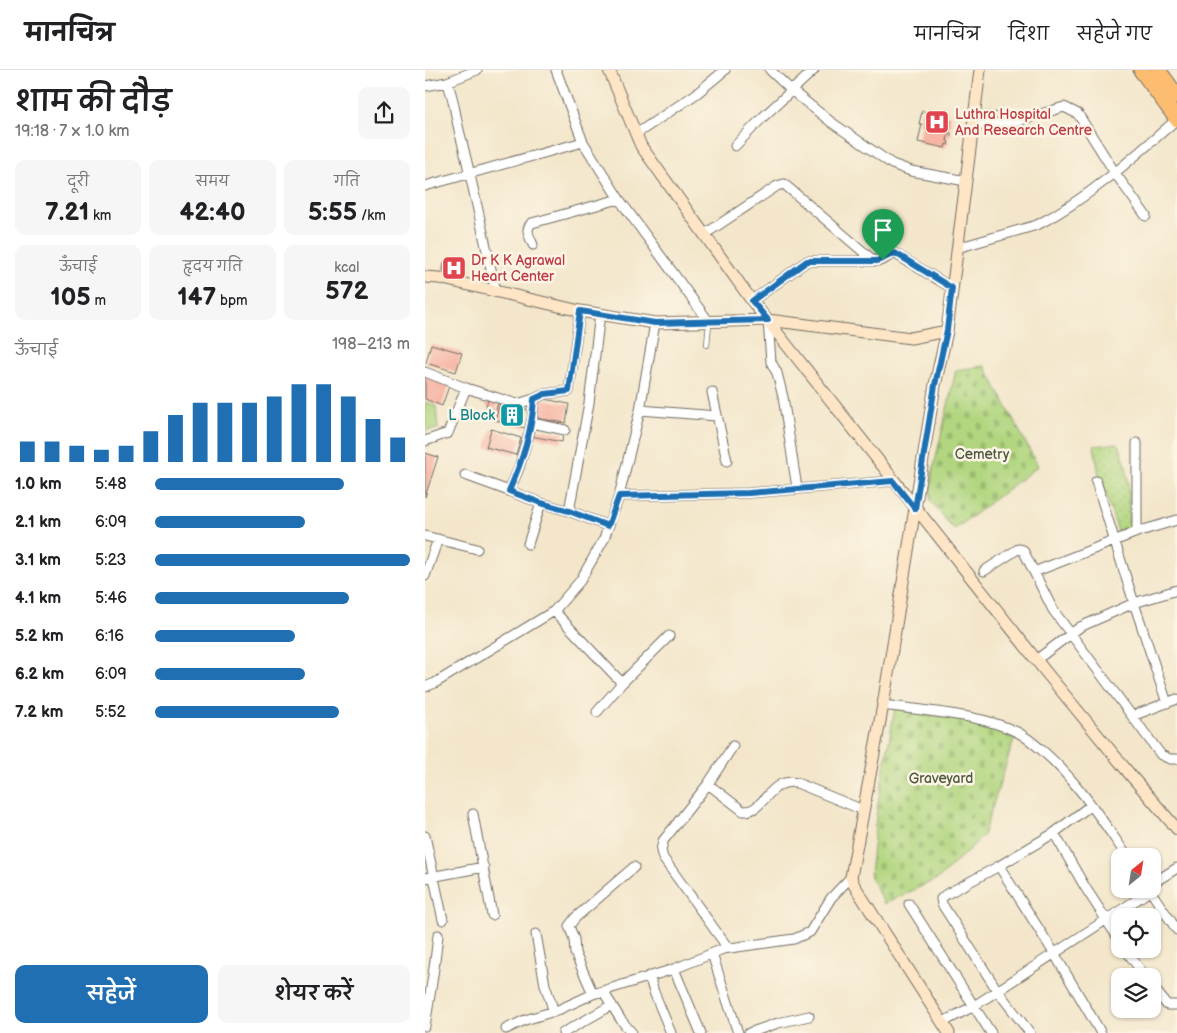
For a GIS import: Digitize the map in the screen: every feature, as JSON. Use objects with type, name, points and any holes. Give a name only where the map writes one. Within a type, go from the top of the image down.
[{"type":"highway","points":[[1141,70],[1177,119]]},
{"type":"highway","points":[[1158,70],[1177,96]]},
{"type":"street","points":[[425,86],[447,82],[477,70]]},
{"type":"street","points":[[556,70],[583,142],[619,199],[709,322]]},
{"type":"street","points":[[609,70],[641,146],[752,301],[1036,660],[1176,827]]},
{"type":"street","points":[[637,134],[696,94],[725,70]]},
{"type":"street","points":[[770,70],[791,90],[831,122],[892,164],[911,171],[966,181]]},
{"type":"street","points":[[735,146],[791,90],[814,70]]},
{"type":"street","points":[[949,1033],[851,877],[883,705],[935,385],[947,330],[980,70]]},
{"type":"street","points":[[447,82],[451,91],[471,175],[495,292]]},
{"type":"street","points":[[973,126],[1015,122],[1064,107],[1078,114],[1115,173],[1147,216]]},
{"type":"street","points":[[957,248],[1037,225],[1115,173],[1177,119]]},
{"type":"street","points":[[425,186],[471,175],[583,142]]},
{"type":"street","points":[[705,234],[777,186],[784,184],[874,262]]},
{"type":"street","points":[[533,245],[527,231],[528,226],[532,223],[619,199]]},
{"type":"street","points":[[752,301],[807,261],[874,262],[895,253],[952,288]]},
{"type":"street","points":[[425,277],[439,278],[580,311],[655,323],[768,320],[911,338],[947,330]]},
{"type":"street","points":[[425,372],[466,388],[517,404],[545,394],[569,391],[580,311]]},
{"type":"street","points":[[569,511],[589,403],[600,314]]},
{"type":"street","points":[[768,320],[771,362],[777,372],[783,397],[797,488]]},
{"type":"street","points":[[425,687],[435,683],[554,611],[580,581],[604,539],[619,496],[640,410],[655,323]]},
{"type":"street","points":[[425,440],[448,433],[466,388]]},
{"type":"street","points":[[712,392],[727,461]]},
{"type":"street","points":[[509,491],[519,468],[532,423],[534,399]]},
{"type":"street","points":[[640,410],[717,416]]},
{"type":"street","points":[[532,423],[565,430]]},
{"type":"street","points":[[1137,443],[1137,532]]},
{"type":"street","points":[[465,475],[608,526]]},
{"type":"street","points":[[619,496],[749,493],[893,481]]},
{"type":"street","points":[[1096,481],[1167,703]]},
{"type":"street","points":[[527,544],[541,503]]},
{"type":"street","points":[[1034,572],[1137,532],[1177,520]]},
{"type":"street","points":[[425,536],[477,549]]},
{"type":"street","points":[[425,576],[439,539]]},
{"type":"street","points":[[984,572],[1019,548],[1023,550],[1053,610],[1070,634],[1161,755],[1170,759],[1177,759]]},
{"type":"street","points":[[1036,660],[1070,634],[1134,603],[1177,590]]},
{"type":"street","points":[[554,611],[622,683]]},
{"type":"street","points":[[597,712],[622,683],[669,636]]},
{"type":"street","points":[[1132,716],[1177,699]]},
{"type":"street","points":[[883,705],[989,721],[1019,732],[1057,763],[1076,784],[1121,848]]},
{"type":"street","points":[[728,948],[661,855],[663,841],[708,784],[733,746]]},
{"type":"street","points":[[708,784],[743,811],[751,810],[781,783],[786,781],[797,783],[863,810]]},
{"type":"street","points":[[1030,1033],[997,990],[941,902],[945,894],[999,866],[1054,833],[1091,805]]},
{"type":"street","points":[[473,814],[492,915]]},
{"type":"street","points":[[1054,833],[1111,928]]},
{"type":"street","points":[[425,836],[443,920]]},
{"type":"street","points":[[999,866],[1054,953],[1101,1033]]},
{"type":"street","points":[[425,878],[484,867]]},
{"type":"street","points":[[593,994],[575,953],[574,939],[569,926],[575,918],[634,867]]},
{"type":"street","points":[[1161,880],[1177,868]]},
{"type":"street","points":[[506,1029],[525,1020],[554,1012],[593,994],[674,969],[728,948],[794,939],[807,934],[831,898],[851,877]]},
{"type":"street","points":[[943,1022],[974,1006],[1136,898]]},
{"type":"street","points":[[1157,898],[1177,930]]},
{"type":"street","points":[[909,904],[991,1033]]},
{"type":"street","points":[[537,934],[545,985],[554,1012]]},
{"type":"street","points":[[425,1026],[438,935]]},
{"type":"street","points":[[712,954],[737,1033]]},
{"type":"street","points":[[674,969],[701,1033]]},
{"type":"street","points":[[649,976],[671,1033]]},
{"type":"street","points":[[603,991],[621,1020],[632,1033]]},
{"type":"street","points":[[1161,999],[1171,1006],[1177,1005]]},
{"type":"street","points":[[563,1033],[612,1005]]},
{"type":"street","points":[[749,1033],[778,1023],[809,1016]]},
{"type":"lane","points":[[707,346],[709,322]]},
{"type":"green space","name":"Cemetry","points":[[985,366],[1038,466],[954,530],[930,500],[932,475],[956,370]]},
{"type":"green space","points":[[425,402],[436,406],[438,429],[425,431]]},
{"type":"green space","points":[[1117,443],[1125,461],[1129,508],[1129,529],[1118,532],[1099,475],[1094,446]]},
{"type":"green space","name":"Graveyard","points":[[895,708],[1017,730],[983,836],[939,878],[884,904],[870,876],[877,808]]},
{"type":"building","points":[[922,111],[950,116],[949,120],[951,121],[948,133],[951,133],[951,136],[948,135],[947,141],[949,142],[945,148],[918,142],[922,124],[919,124]]},
{"type":"building","points":[[979,111],[1002,113],[1002,124],[978,122]]},
{"type":"building","points":[[444,262],[463,265],[462,274],[443,271]]},
{"type":"building","points":[[431,344],[462,353],[456,372],[426,363]]},
{"type":"building","points":[[425,376],[449,386],[442,406],[425,399]]},
{"type":"building","points":[[539,398],[569,404],[566,423],[535,418]]},
{"type":"building","points":[[488,399],[498,402],[496,410],[486,407]]},
{"type":"building","name":"L Block","points":[[500,403],[529,410],[525,428],[495,420]]},
{"type":"building","points":[[532,428],[563,433],[562,442],[531,436]]},
{"type":"building","points":[[491,429],[521,438],[516,455],[486,447]]},
{"type":"building","points":[[425,453],[438,457],[425,497]]},
{"type":"place","name":"Luthra Hospital And Research Centre","points":[[937,122]]},
{"type":"place","name":"Dr K K Agrawal Heart Center","points":[[454,268]]},
{"type":"place","name":"L Block","points":[[512,415]]},
{"type":"route","points":[[895,253],[952,288],[947,330],[935,385],[915,509],[893,481],[749,493],[619,496],[608,526],[509,491],[519,468],[532,423],[534,399],[545,394],[569,391],[580,311],[655,323],[768,320],[752,301],[803,263],[812,260],[874,262],[883,260],[890,254],[895,253]]}]
